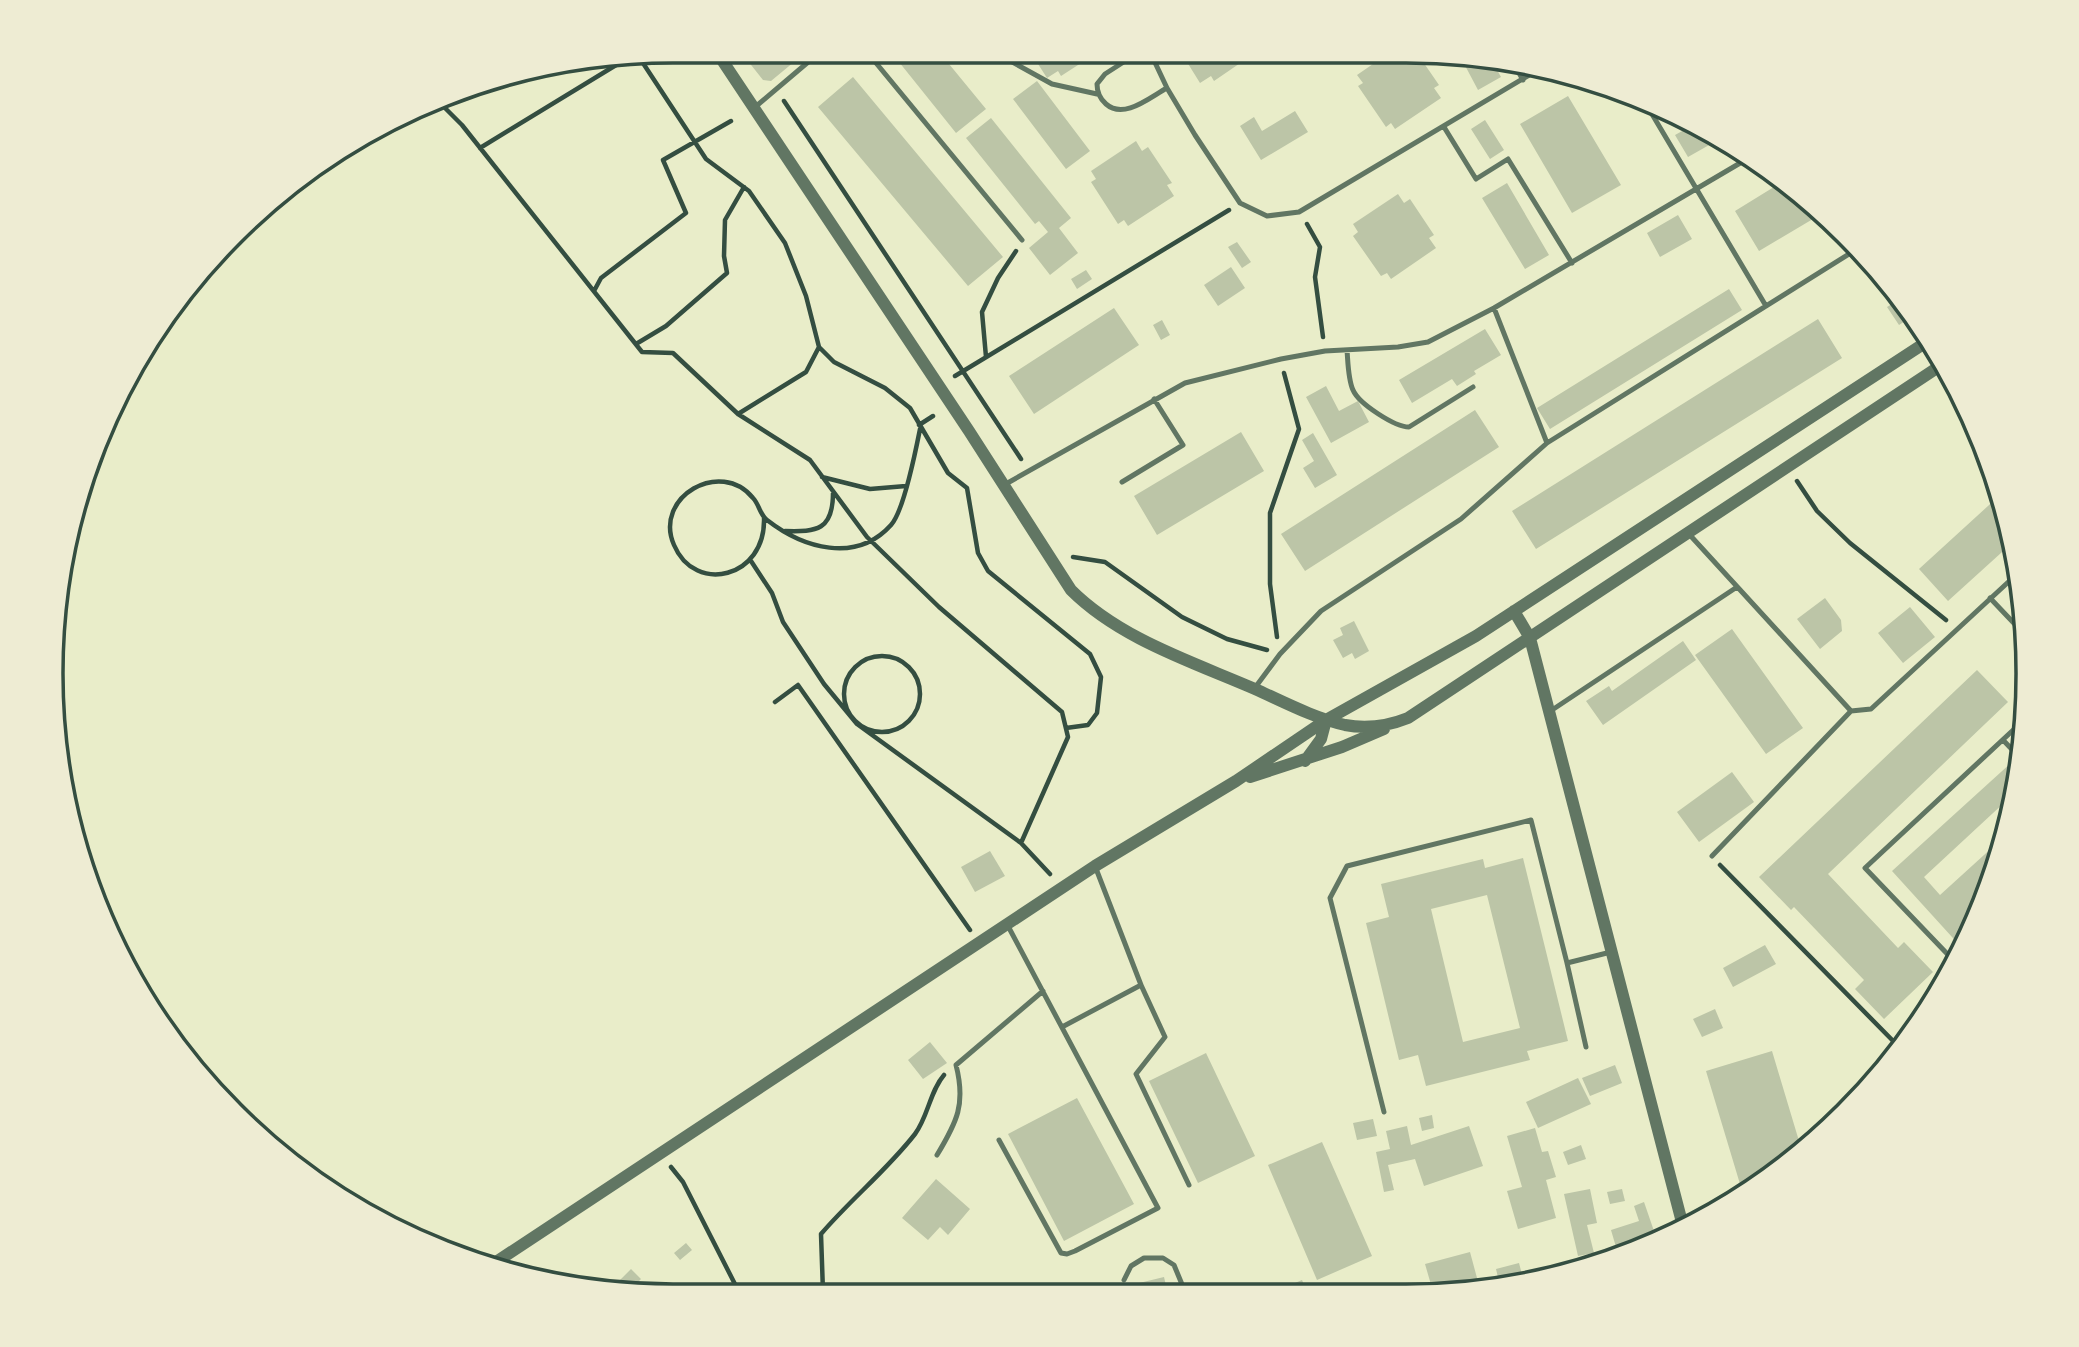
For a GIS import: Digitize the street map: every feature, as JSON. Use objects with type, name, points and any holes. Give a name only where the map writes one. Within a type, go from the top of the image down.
[{"type":"street","points":[[724,63],[939,385],[1071,590],[1089,608],[1159,648],[1326,720],[1347,725],[1391,725]]},
{"type":"street","points":[[500,1259],[1062,887],[1236,781],[1326,720],[1476,636],[1920,346]]},
{"type":"street","points":[[1236,781],[1305,761],[1408,718],[1935,369]]},
{"type":"street","points":[[1514,611],[1530,638],[1681,1218]]},
{"type":"street","points":[[1305,761],[1321,739],[1326,720]]},
{"type":"lane","points":[[754,108],[807,63]]},
{"type":"lane","points":[[876,63],[1023,240]]},
{"type":"lane","points":[[1014,63],[1052,84],[1097,94],[1107,105],[1119,111],[1167,88]]},
{"type":"lane","points":[[1097,94],[1097,84],[1105,74],[1122,63]]},
{"type":"lane","points":[[1155,63],[1195,135],[1240,203],[1267,216],[1299,212],[1529,76]]},
{"type":"lane","points":[[1520,74],[1523,80]]},
{"type":"lane","points":[[1652,115],[1766,306]]},
{"type":"lane","points":[[1444,127],[1476,179],[1508,159],[1572,262]]},
{"type":"lane","points":[[1004,485],[1185,383],[1325,351],[1398,347],[1428,342],[1494,308],[1740,163]]},
{"type":"lane","points":[[1254,689],[1280,654],[1321,611],[1461,519],[1546,443],[1848,254]]},
{"type":"lane","points":[[1494,308],[1546,443]]},
{"type":"lane","points":[[1347,350],[1352,389],[1361,401],[1400,427],[1409,427],[1473,387]]},
{"type":"lane","points":[[1122,482],[1183,445],[1154,399]]},
{"type":"lane","points":[[1687,533],[1851,711]]},
{"type":"lane","points":[[1712,856],[1851,711],[1871,709],[2009,581]]},
{"type":"lane","points":[[1549,712],[1737,587]]},
{"type":"lane","points":[[1990,598],[2014,623]]},
{"type":"lane","points":[[1947,954],[1865,868],[2013,730]]},
{"type":"lane","points":[[2003,740],[2011,749]]},
{"type":"lane","points":[[1384,1112],[1330,898],[1347,866],[1531,820],[1586,1047]]},
{"type":"lane","points":[[1095,866],[1141,985],[1165,1037],[1136,1074],[1189,1185]]},
{"type":"lane","points":[[999,1140],[1061,1253],[1075,1251],[1158,1208],[1006,923]]},
{"type":"lane","points":[[1567,963],[1611,952]]},
{"type":"lane","points":[[1062,1027],[1141,985]]},
{"type":"lane","points":[[937,1155],[956,1123],[960,1106],[961,1086],[956,1065],[1042,991]]},
{"type":"lane","points":[[1124,1280],[1131,1266],[1144,1258],[1163,1258],[1174,1265],[1182,1284]]},
{"type":"path","points":[[643,64],[706,159],[749,191],[785,243],[806,296],[819,347],[834,362],[885,388],[910,408],[948,473],[967,488],[978,553],[988,571],[1090,654],[1101,677],[1097,713],[1088,725],[1066,728]]},
{"type":"path","points":[[480,148],[615,66]]},
{"type":"path","points":[[776,89],[1029,470]]},
{"type":"path","points":[[444,108],[462,125],[642,352],[673,353],[738,414],[810,460],[871,540],[939,607],[1062,712],[1068,737],[1021,842]]},
{"type":"path","points":[[594,292],[601,278],[686,213],[663,160],[731,121]]},
{"type":"path","points":[[636,344],[666,326],[727,272],[724,256],[725,220],[744,187]]},
{"type":"path","points":[[939,385],[1240,203]]},
{"type":"path","points":[[1299,212],[1320,247],[1315,277],[1325,351]]},
{"type":"path","points":[[986,356],[982,312],[998,278],[1023,240]]},
{"type":"path","points":[[738,414],[806,372],[819,347]]},
{"type":"path","points":[[1048,554],[1105,562],[1182,617],[1227,639],[1280,654],[1270,584],[1270,513],[1299,429],[1281,359]]},
{"type":"path","points":[[764,518],[806,544],[842,550],[871,540],[892,524],[906,486],[920,427],[933,416]]},
{"type":"path","points":[[1788,466],[1817,510],[1850,543],[1957,629]]},
{"type":"path","points":[[822,477],[870,489],[906,486]]},
{"type":"path","points":[[720,480],[735,484],[748,492],[758,504],[764,518],[760,548],[751,561],[738,570],[723,574],[707,573],[693,568],[681,558],[673,544],[670,529],[672,513],[679,499],[690,488],[704,482],[720,480]]},
{"type":"path","points":[[784,531],[809,531],[822,526],[833,512],[834,492]]},
{"type":"path","points":[[751,561],[772,593],[783,622],[824,684],[857,724],[1021,842],[1062,887]]},
{"type":"path","points":[[877,656],[890,656],[912,669],[921,692],[914,716],[905,726],[881,733],[857,724],[844,702],[847,677],[855,667],[877,656]]},
{"type":"path","points":[[775,702],[798,685],[979,942]]},
{"type":"path","points":[[1712,856],[1893,1041]]},
{"type":"path","points":[[823,1284],[821,1234],[846,1205],[881,1174],[917,1131],[941,1077],[956,1065]]},
{"type":"path","points":[[658,1153],[683,1182],[735,1284]]},
{"type":"building","points":[[750,63],[793,63],[771,81],[763,80]]},
{"type":"building","points":[[900,63],[948,63],[986,109],[956,133]]},
{"type":"building","points":[[1037,63],[1081,63],[1061,76],[1058,71],[1047,78]]},
{"type":"building","points":[[1188,63],[1240,63],[1214,81],[1211,76],[1200,83]]},
{"type":"building","points":[[1374,63],[1424,63],[1439,85],[1434,88],[1441,98],[1395,129],[1391,123],[1386,127],[1358,86],[1363,83],[1357,75]]},
{"type":"building","points":[[1465,66],[1497,70],[1501,77],[1478,90]]},
{"type":"building","points":[[853,77],[1003,257],[968,286],[818,107]]},
{"type":"building","points":[[1037,81],[1090,151],[1066,169],[1013,99]]},
{"type":"building","points":[[1568,96],[1621,185],[1572,213],[1520,124]]},
{"type":"building","points":[[1295,111],[1308,132],[1261,160],[1240,126],[1254,117],[1262,131]]},
{"type":"building","points":[[991,118],[1071,218],[1059,228],[1078,253],[1050,275],[1029,248],[1048,232],[1039,221],[1035,224],[966,138]]},
{"type":"building","points":[[1485,120],[1504,150],[1490,159],[1471,129]]},
{"type":"building","points":[[1684,130],[1710,144],[1688,157],[1675,135]]},
{"type":"building","points":[[1136,141],[1142,151],[1148,147],[1172,183],[1167,185],[1174,196],[1128,226],[1124,220],[1118,224],[1091,182],[1096,179],[1091,171]]},
{"type":"building","points":[[1507,183],[1549,255],[1525,269],[1482,198]]},
{"type":"building","points":[[1774,187],[1813,219],[1759,251],[1735,211]]},
{"type":"building","points":[[1398,194],[1404,203],[1410,199],[1434,235],[1429,238],[1436,248],[1391,279],[1387,273],[1381,276],[1353,236],[1358,232],[1353,224]]},
{"type":"building","points":[[1678,215],[1692,239],[1660,257],[1647,233]]},
{"type":"building","points":[[1237,242],[1251,262],[1242,268],[1228,247]]},
{"type":"building","points":[[1231,267],[1245,288],[1218,306],[1204,285]]},
{"type":"building","points":[[1086,270],[1092,279],[1077,289],[1071,279]]},
{"type":"building","points":[[1729,289],[1742,310],[1550,429],[1537,408]]},
{"type":"building","points":[[1892,304],[1904,322],[1899,325],[1887,307]]},
{"type":"building","points":[[1114,308],[1139,345],[1034,414],[1009,376]]},
{"type":"building","points":[[1818,319],[1842,358],[1536,549],[1512,511]]},
{"type":"building","points":[[1162,320],[1170,335],[1161,340],[1153,325]]},
{"type":"building","points":[[1485,329],[1501,355],[1474,371],[1476,374],[1457,386],[1452,379],[1412,403],[1399,380]]},
{"type":"building","points":[[1326,386],[1339,411],[1358,401],[1369,422],[1331,443],[1306,397]]},
{"type":"building","points":[[1475,410],[1499,447],[1305,571],[1281,534]]},
{"type":"building","points":[[1241,432],[1264,471],[1157,535],[1134,496]]},
{"type":"building","points":[[1313,433],[1337,475],[1315,488],[1303,468],[1314,461],[1302,440]]},
{"type":"building","points":[[1991,503],[2003,551],[1948,601],[1919,569]]},
{"type":"building","points":[[1825,598],[1841,620],[1842,631],[1820,649],[1797,619]]},
{"type":"building","points":[[1910,607],[1935,637],[1903,663],[1878,633]]},
{"type":"building","points":[[1354,621],[1369,651],[1355,659],[1352,653],[1343,658],[1333,640],[1343,635],[1340,628]]},
{"type":"building","points":[[1732,629],[1803,728],[1766,754],[1695,655]]},
{"type":"building","points":[[1683,641],[1696,660],[1603,725],[1586,701],[1609,686],[1612,691]]},
{"type":"building","points":[[1977,670],[2008,702],[1828,874],[1898,948],[1904,942],[1933,972],[1884,1019],[1855,989],[1864,980],[1794,907],[1791,910],[1759,877]]},
{"type":"building","points":[[2009,765],[2001,806],[1924,877],[1940,895],[1990,850],[1970,907],[1955,940],[1892,871]]},
{"type":"building","points":[[1732,772],[1754,802],[1699,842],[1677,812]]},
{"type":"building","points":[[990,851],[1005,876],[975,892],[961,867]]},
{"type":"building","points":[[1523,858],[1568,1041],[1527,1051],[1530,1060],[1426,1086],[1418,1055],[1399,1060],[1366,923],[1389,917],[1381,884],[1483,859],[1485,868]],"holes":[[[1487,895],[1520,1028],[1463,1042],[1431,909]]]},
{"type":"building","points":[[1765,945],[1776,964],[1733,987],[1723,968]]},
{"type":"building","points":[[1715,1009],[1723,1028],[1702,1037],[1693,1019]]},
{"type":"building","points":[[930,1042],[947,1063],[923,1079],[908,1060]]},
{"type":"building","points":[[1772,1051],[1799,1140],[1740,1184],[1706,1071]]},
{"type":"building","points":[[1206,1053],[1255,1156],[1198,1183],[1149,1081]]},
{"type":"building","points":[[1615,1065],[1622,1083],[1590,1096],[1582,1078]]},
{"type":"building","points":[[1578,1078],[1591,1104],[1538,1128],[1526,1102]]},
{"type":"building","points":[[1077,1098],[1134,1204],[1064,1241],[1008,1134]]},
{"type":"building","points":[[1432,1115],[1434,1128],[1422,1131],[1419,1118]]},
{"type":"building","points":[[1373,1119],[1377,1136],[1357,1140],[1353,1123]]},
{"type":"building","points":[[1407,1126],[1411,1145],[1469,1126],[1483,1166],[1424,1186],[1415,1159],[1388,1165],[1394,1190],[1384,1192],[1376,1152],[1390,1149],[1386,1131]]},
{"type":"building","points":[[1535,1128],[1542,1152],[1548,1151],[1556,1177],[1546,1180],[1556,1218],[1518,1229],[1507,1191],[1522,1187],[1507,1136]]},
{"type":"building","points":[[1322,1142],[1372,1256],[1317,1280],[1268,1165]]},
{"type":"building","points":[[1581,1145],[1586,1159],[1568,1165],[1563,1152]]},
{"type":"building","points":[[936,1179],[970,1209],[948,1235],[940,1227],[928,1240],[902,1218]]},
{"type":"building","points":[[1590,1189],[1597,1223],[1587,1225],[1594,1253],[1578,1256],[1564,1194]]},
{"type":"building","points":[[1622,1189],[1625,1201],[1610,1204],[1607,1192]]},
{"type":"building","points":[[1644,1202],[1654,1231],[1616,1247],[1611,1230],[1639,1221],[1634,1206]]},
{"type":"building","points":[[686,1243],[692,1250],[680,1260],[674,1253]]},
{"type":"building","points":[[1470,1252],[1478,1280],[1431,1283],[1425,1264]]},
{"type":"building","points":[[1519,1263],[1522,1273],[1498,1277],[1496,1269]]},
{"type":"building","points":[[631,1269],[641,1279],[637,1283],[619,1281]]},
{"type":"building","points":[[1164,1277],[1166,1284],[1135,1284]]}]
